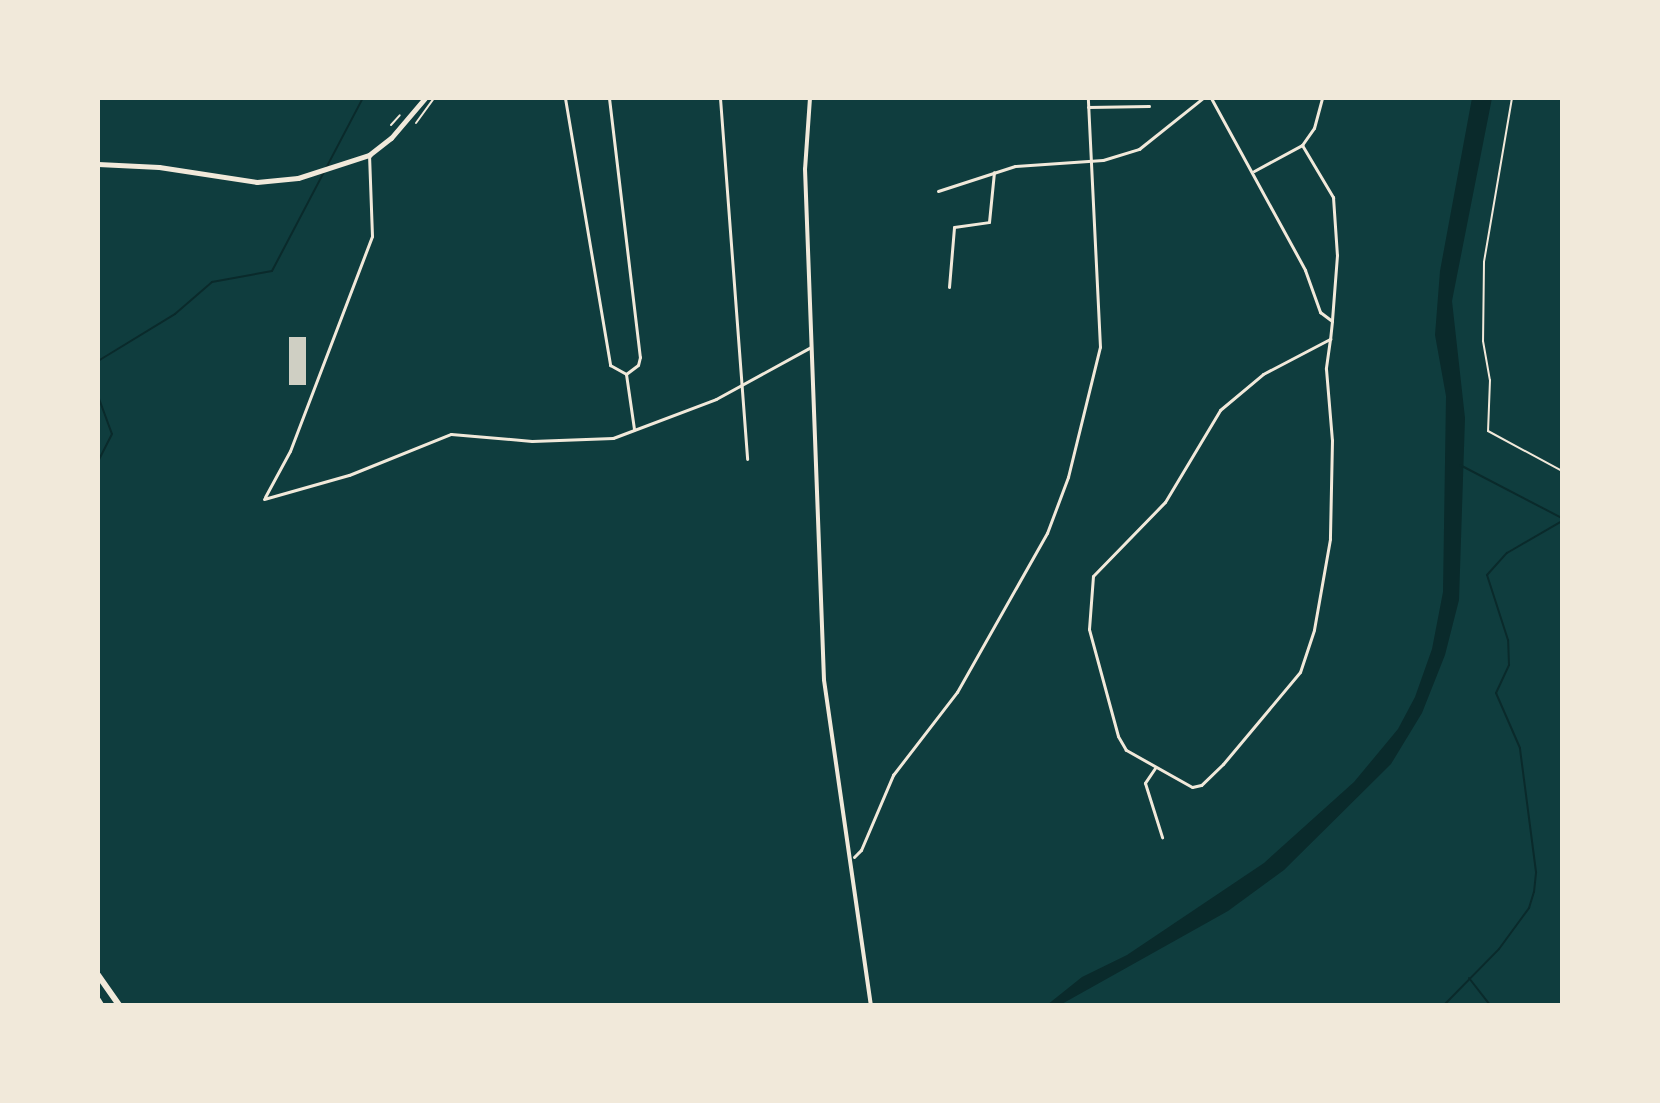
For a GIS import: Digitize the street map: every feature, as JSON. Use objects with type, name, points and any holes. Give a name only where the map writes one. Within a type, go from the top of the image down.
[{"type":"highway","points":[[98,975],[119,1005]]},
{"type":"main road","points":[[98,164],[159,167],[257,182],[317,173],[369,155],[425,98]]},
{"type":"street","points":[[565,98],[610,365],[626,374]]},
{"type":"street","points":[[609,98],[640,357],[626,374],[634,429]]},
{"type":"street","points":[[720,98],[739,388],[747,459]]},
{"type":"street","points":[[810,98],[805,169],[824,680],[854,857],[871,1005]]},
{"type":"street","points":[[854,857],[861,850],[893,775],[943,712],[1047,533],[1068,477],[1100,347],[1087,162],[1088,98]]},
{"type":"street","points":[[938,191],[1015,166],[1087,162],[1139,149],[1203,98]]},
{"type":"street","points":[[1211,98],[1254,171],[1305,270],[1320,312],[1332,321]]},
{"type":"street","points":[[1254,171],[1302,145],[1314,128],[1322,98]]},
{"type":"street","points":[[1088,107],[1149,106]]},
{"type":"street","points":[[1302,145],[1333,197],[1337,255],[1332,321],[1330,339],[1326,369],[1332,440],[1330,539],[1314,630],[1300,672],[1201,785],[1192,787],[1126,750],[1118,736],[1089,629],[1093,576],[1165,502],[1220,410],[1263,374],[1330,339]]},
{"type":"street","points":[[369,155],[372,236],[290,451],[264,499],[349,475],[451,434],[597,441],[739,388],[813,345]]},
{"type":"street","points":[[949,287],[954,227],[989,222],[994,172]]},
{"type":"street","points":[[1155,768],[1145,783],[1162,837]]},
{"type":"street","points":[[1562,900],[1562,994]]},
{"type":"path","points":[[416,123],[434,98]]},
{"type":"path","points":[[1512,98],[1482,284],[1490,380],[1488,431],[1562,471]]},
{"type":"path","points":[[391,125],[400,115]]},
{"type":"water","points":[[1472,98],[1492,98],[1452,301],[1465,418],[1459,600],[1445,655],[1422,713],[1391,764],[1284,870],[1228,911],[1060,1005],[1047,1005],[1082,977],[1127,955],[1264,863],[1354,782],[1398,729],[1415,697],[1432,649],[1443,592],[1446,396],[1435,335],[1440,271]]},
{"type":"building","points":[[289,337],[306,337],[306,385],[289,385]]},
{"type":"waterway","points":[[98,361],[175,314],[212,282],[272,271],[363,98]]},
{"type":"waterway","points":[[98,396],[112,434],[98,461]]},
{"type":"waterway","points":[[1460,465],[1562,518]]},
{"type":"waterway","points":[[1444,1005],[1499,949],[1529,908],[1534,892],[1536,872],[1520,748],[1496,693],[1509,665],[1508,640],[1487,575],[1507,553],[1562,521]]},
{"type":"waterway","points":[[1469,978],[1490,1005]]}]
